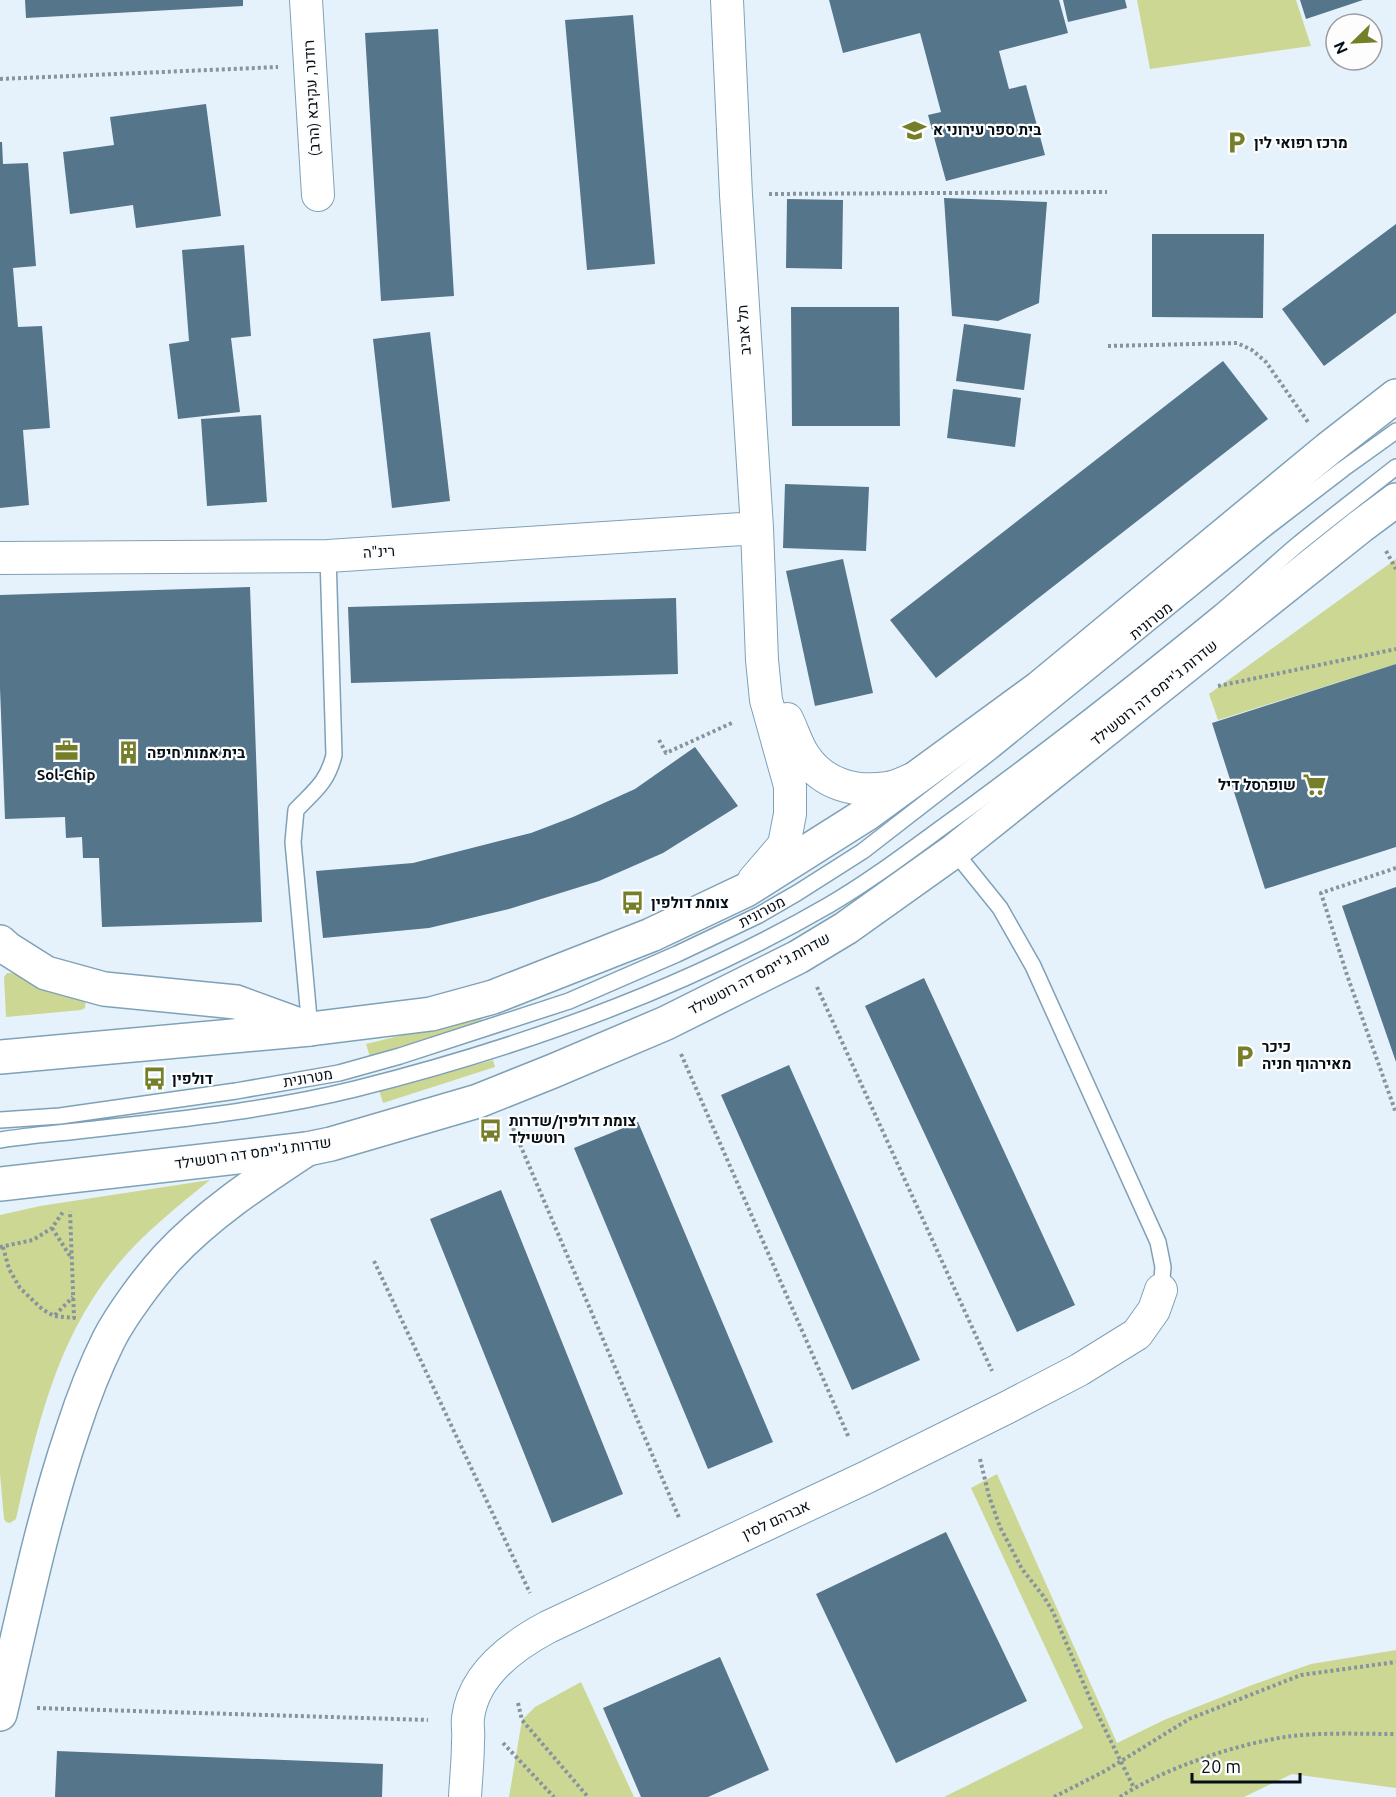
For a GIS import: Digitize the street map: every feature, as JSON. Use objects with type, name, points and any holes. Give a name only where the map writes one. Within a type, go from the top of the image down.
[{"type":"main road","points":[[0,1057],[310,1029],[431,1014],[493,997],[651,935],[746,890],[868,813],[1039,688],[1328,449],[1396,396]]},
{"type":"main road","name":"שדרות ג'יימס דה רוטשילד","points":[[0,1184],[307,1149],[331,1144],[478,1101],[666,1023],[798,957],[846,928],[954,851],[1396,500]]},
{"type":"main road","points":[[0,942],[46,973],[104,989],[236,1002],[310,1029]]},
{"type":"main road","points":[[0,1714],[38,1548],[58,1473],[79,1412],[109,1339],[131,1305],[167,1258],[229,1202],[307,1149]]},
{"type":"street","name":"רודנר, עקיבא (הרב)","points":[[306,0],[318,195]]},
{"type":"street","name":"תל אביב","points":[[728,0],[736,195],[757,528],[762,660],[766,700],[789,786],[790,814],[784,845],[746,890]]},
{"type":"street","name":"רינ\"ה","points":[[0,558],[328,555],[757,528]]},
{"type":"street","name":"תל אביב","points":[[762,660],[803,755],[815,770],[831,782],[862,790],[888,788],[916,778]]},
{"type":"street","name":"אברהם לסין","points":[[465,1797],[468,1716],[477,1689],[495,1664],[525,1640],[548,1627],[867,1477],[1079,1370],[1137,1334],[1154,1310],[1161,1290]]},
{"type":"lane","name":"מטרונית","points":[[0,1120],[60,1116],[236,1091],[339,1073],[568,1002],[759,915],[863,851],[992,751],[1265,529],[1342,469],[1396,431]]},
{"type":"lane","name":"מטרונית","points":[[0,1140],[235,1113],[357,1089],[553,1030],[622,1005],[764,940],[832,903],[878,874],[1037,758],[1221,611],[1396,466]]},
{"type":"lane","points":[[310,1029],[293,842],[296,810],[320,787],[330,770],[334,754],[328,555]]},
{"type":"lane","points":[[954,851],[1000,908],[1033,966],[1158,1242],[1163,1267],[1161,1290]]},
{"type":"path","points":[[0,79],[310,64]]},
{"type":"path","points":[[736,195],[1107,192]]},
{"type":"path","points":[[1108,346],[1237,343],[1252,350],[1266,362],[1328,449]]},
{"type":"path","points":[[1385,549],[1396,569]]},
{"type":"path","points":[[1214,687],[1396,649]]},
{"type":"path","points":[[659,740],[666,753],[734,722]]},
{"type":"path","points":[[1396,868],[1321,893],[1347,975],[1396,1113]]},
{"type":"path","points":[[814,982],[992,1371]]},
{"type":"path","points":[[678,1048],[849,1438]]},
{"type":"path","points":[[513,1128],[680,1520]]},
{"type":"path","points":[[69,1204],[74,1318],[54,1316],[42,1309],[20,1288],[9,1269],[1,1247],[33,1240],[52,1228],[69,1204]]},
{"type":"path","points":[[52,1228],[72,1262]]},
{"type":"path","points":[[374,1261],[530,1593]]},
{"type":"path","points":[[54,1316],[73,1296]]},
{"type":"path","points":[[980,1456],[989,1496],[1000,1527],[1022,1569],[1053,1612],[1091,1701],[1134,1788]]},
{"type":"path","points":[[1054,1797],[1120,1761],[1189,1719],[1301,1676],[1396,1662]]},
{"type":"path","points":[[518,1703],[522,1720],[588,1797]]},
{"type":"path","points":[[34,1708],[428,1720]]},
{"type":"path","points":[[1120,1797],[1172,1770],[1241,1746],[1286,1737],[1396,1734]]},
{"type":"path","points":[[503,1743],[554,1797]]},
{"type":"green space","points":[[1137,0],[1296,0],[1311,46],[1150,69]]},
{"type":"green space","points":[[1396,559],[1396,664],[1218,720],[1209,694]]},
{"type":"green space","points":[[7,973],[79,994],[85,1000],[85,1008],[6,1017],[4,977]]},
{"type":"green space","points":[[480,1013],[482,1021],[370,1057],[366,1044]]},
{"type":"green space","points":[[493,1060],[495,1067],[383,1103],[379,1090]]},
{"type":"green space","points":[[210,1180],[162,1220],[129,1252],[97,1292],[79,1321],[64,1353],[41,1418],[16,1519],[10,1523],[6,1522],[0,1474],[0,1215],[40,1206]]},
{"type":"green space","points":[[997,1474],[1117,1743],[1164,1720],[1311,1664],[1396,1650],[1396,1788],[1292,1774],[1244,1797],[944,1797],[1083,1728],[971,1488]]},
{"type":"green space","points":[[581,1682],[634,1797],[509,1797],[522,1720],[535,1707]]},
{"type":"building","points":[[25,0],[243,0],[243,6],[26,18]]},
{"type":"building","points":[[829,0],[1059,0],[1068,33],[999,51],[1009,89],[1026,85],[1045,155],[946,181],[928,115],[941,112],[920,33],[843,53]]},
{"type":"building","points":[[1063,0],[1125,0],[1127,8],[1068,22]]},
{"type":"building","points":[[1300,0],[1363,0],[1324,12],[1306,19]]},
{"type":"building","points":[[633,15],[655,264],[587,270],[565,20]]},
{"type":"building","points":[[438,29],[454,296],[381,301],[365,33]]},
{"type":"building","points":[[206,104],[221,216],[136,228],[133,205],[70,214],[63,152],[114,145],[110,117]]},
{"type":"building","points":[[0,142],[2,142],[3,164],[28,163],[36,266],[13,268],[18,327],[42,326],[50,428],[23,430],[29,505],[0,508]]},
{"type":"building","points":[[944,198],[1047,202],[1039,303],[998,321],[952,316]]},
{"type":"building","points":[[787,199],[843,200],[842,269],[786,268]]},
{"type":"building","points":[[1396,224],[1396,313],[1324,366],[1282,309]]},
{"type":"building","points":[[1152,234],[1264,234],[1263,318],[1152,317]]},
{"type":"building","points":[[244,245],[251,336],[231,338],[240,412],[178,419],[169,344],[189,341],[182,250]]},
{"type":"building","points":[[791,307],[899,307],[900,426],[792,426]]},
{"type":"building","points":[[964,324],[1031,334],[1024,390],[956,381]]},
{"type":"building","points":[[430,332],[450,501],[392,508],[373,339]]},
{"type":"building","points":[[1223,361],[1268,419],[936,678],[890,620]]},
{"type":"building","points":[[953,389],[1021,398],[1015,447],[947,438]]},
{"type":"building","points":[[261,415],[267,502],[207,506],[201,419]]},
{"type":"building","points":[[785,484],[869,487],[866,551],[783,548]]},
{"type":"building","points":[[843,559],[873,693],[815,706],[786,571]]},
{"type":"building","name":"בית אמות חיפה","points":[[250,587],[262,922],[102,927],[99,858],[83,858],[82,837],[66,838],[65,817],[5,819],[0,688],[0,595]]},
{"type":"building","points":[[676,598],[678,674],[351,683],[348,607]]},
{"type":"building","name":"שופרסל דיל","points":[[1396,664],[1396,847],[1265,889],[1212,723]]},
{"type":"building","points":[[695,747],[738,806],[663,853],[599,881],[509,909],[429,928],[323,938],[316,871],[413,863],[531,833],[635,789]]},
{"type":"building","points":[[1396,887],[1396,1062],[1342,906]]},
{"type":"building","points":[[924,978],[1075,1305],[1017,1332],[865,1006]]},
{"type":"building","points":[[789,1065],[920,1360],[852,1390],[721,1095]]},
{"type":"building","points":[[638,1122],[773,1442],[708,1469],[574,1148]]},
{"type":"building","points":[[501,1190],[623,1494],[552,1523],[430,1219]]},
{"type":"building","points":[[946,1532],[1027,1701],[896,1763],[816,1594]]},
{"type":"building","points":[[720,1657],[769,1770],[708,1797],[641,1797],[603,1708]]},
{"type":"building","points":[[57,1751],[383,1764],[382,1797],[55,1797]]},
{"type":"place","name":"בית ספר עירוני א","points":[[915,130]]},
{"type":"place","name":"מרכז רפואי לין","points":[[1236,143]]},
{"type":"place","name":"Sol-Chip","points":[[66,751]]},
{"type":"place","name":"בית אמות חיפה","points":[[129,753]]},
{"type":"place","name":"שופרסל דיל","points":[[1314,785]]},
{"type":"place","name":"צומת דולפין","points":[[633,903]]},
{"type":"place","name":"כיכר מאירהוף חניה","points":[[1244,1056]]},
{"type":"place","name":"דולפין","points":[[154,1079]]},
{"type":"place","name":"צומת דולפין/שדרות רוטשילד","points":[[491,1130]]}]
